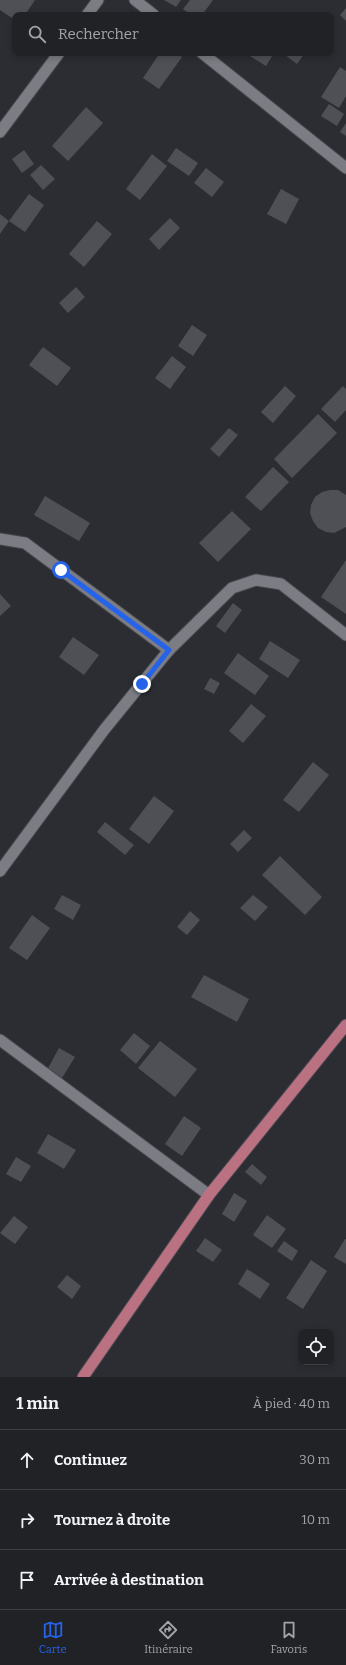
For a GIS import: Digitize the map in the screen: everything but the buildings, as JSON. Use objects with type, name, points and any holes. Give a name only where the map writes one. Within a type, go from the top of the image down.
[{"type":"main road","points":[[83,1377],[209,1195],[346,1025]]},
{"type":"street","points":[[89,12],[98,0]]},
{"type":"street","points":[[135,0],[150,12]]},
{"type":"street","points":[[0,132],[57,56]]},
{"type":"street","points":[[206,56],[346,168]]},
{"type":"street","points":[[0,538],[25,543],[169,650]]},
{"type":"street","points":[[0,871],[104,730],[169,650],[232,588],[256,580],[281,584],[346,635]]},
{"type":"street","points":[[0,1040],[209,1195]]},
{"type":"route","points":[[61,570],[169,650],[142,684]]}]
